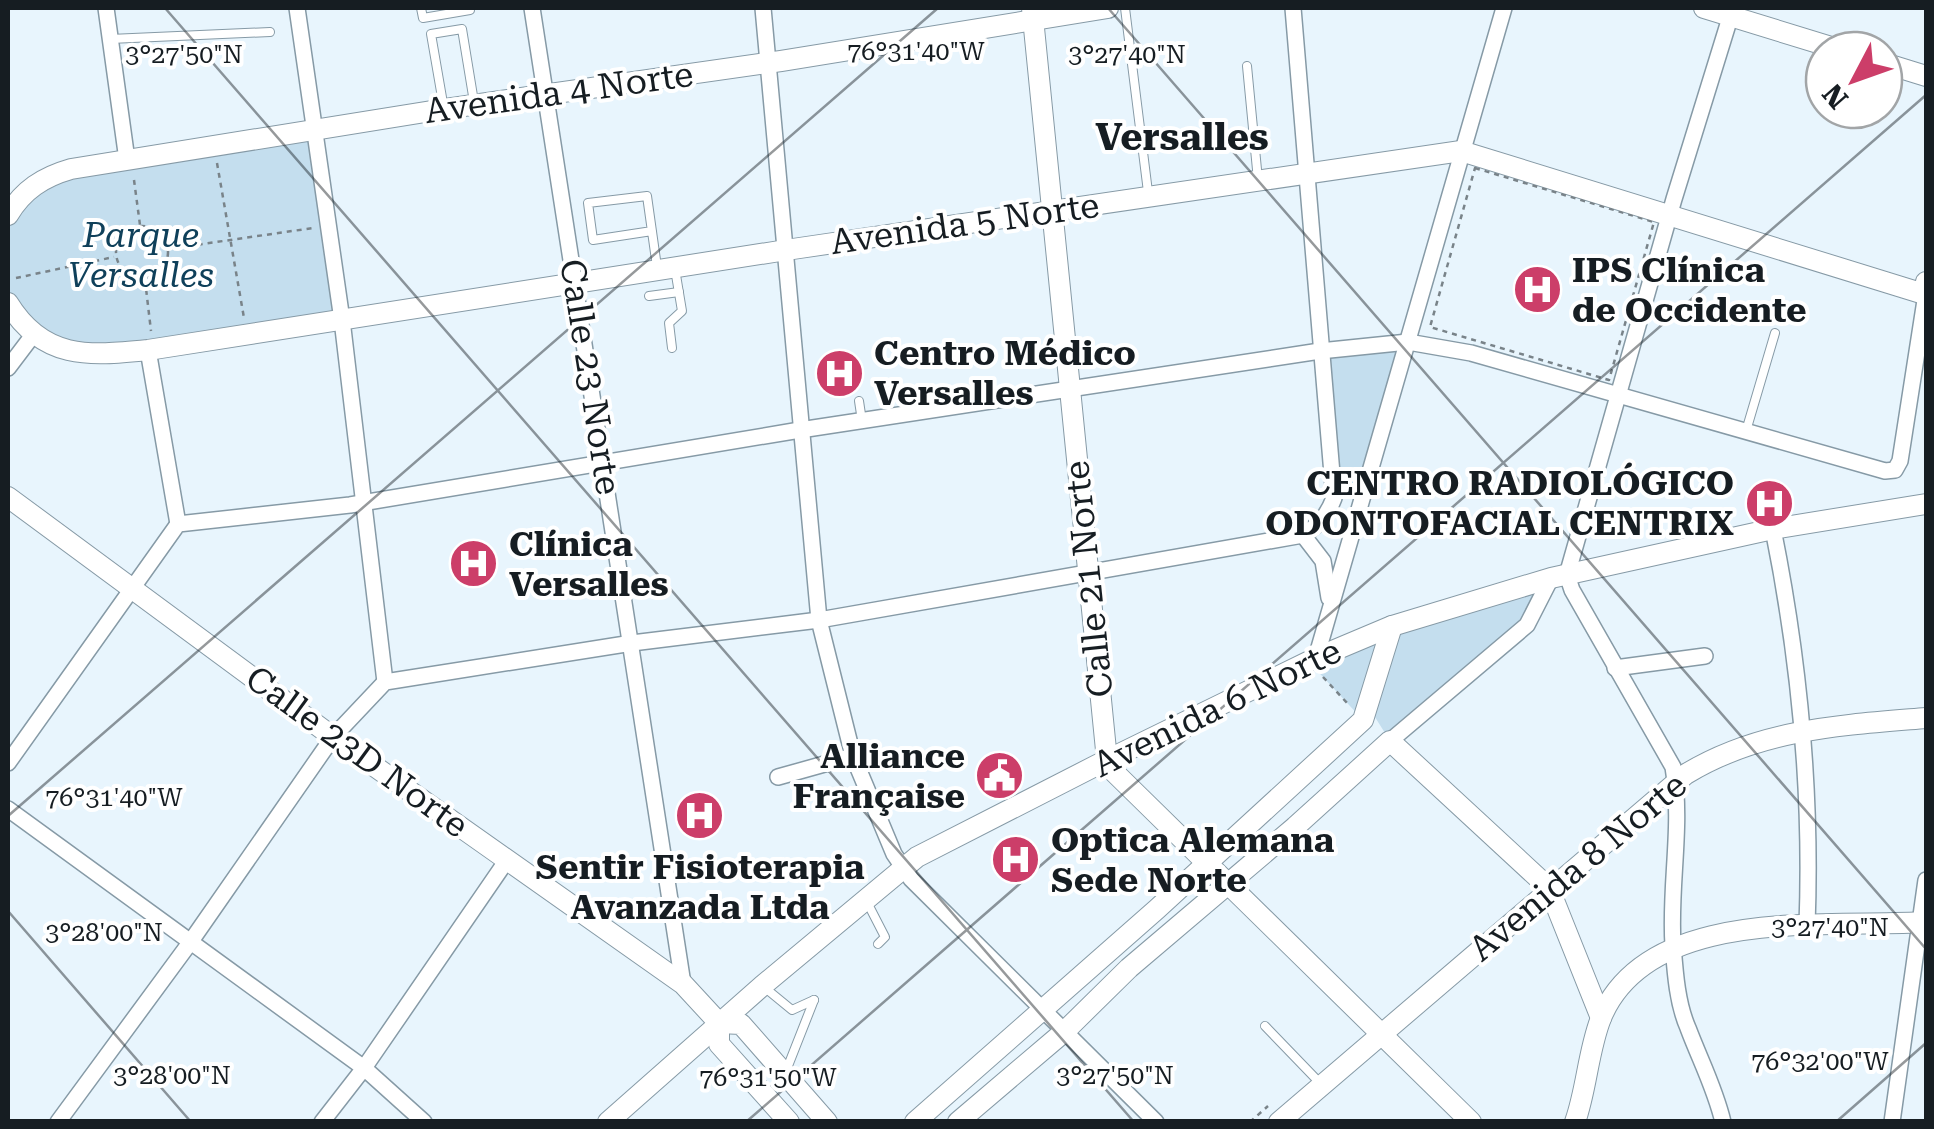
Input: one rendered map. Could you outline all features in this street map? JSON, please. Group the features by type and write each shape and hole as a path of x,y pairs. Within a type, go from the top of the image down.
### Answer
{"street":[{"path":"106,8 130,167"},
{"path":"298,8 342,320 385,682"},
{"name":"Calle 23 Norte","path":"532,8 683,984"},
{"path":"763,8 819,620 853,756 902,868 1156,1122"},
{"name":"Avenida 4 Norte","path":"11,201 52,174 130,167 314,129 769,63 1032,14 1108,8"},
{"path":"58,1122 189,944 333,737 385,682 819,620 1303,536 1318,526 1334,498 1293,8"},
{"path":"1313,660 1504,8"},
{"path":"1704,8 1732,12 1804,37"},
{"path":"958,1122 1065,1031 1129,968 1527,625 1559,576 1619,394 1732,12"},
{"name":"Calle 21 Norte","path":"1032,14 1107,760"},
{"name":"Avenida 5 Norte","path":"33,335 76,353 246,334 786,250 1461,152 1926,290"},
{"path":"178,524 364,502 800,430 1320,351 1408,342 1470,354 1885,471 1895,470 1900,462 1926,290"},
{"path":"8,302 33,335 8,368"},
{"path":"8,763 178,524 150,343"},
{"path":"1332,476 1340,484 1356,488 1364,483 1369,470"},
{"name":"Calle 23D Norte","path":"8,497 333,737 683,984 712,1015"},
{"name":"Avenida 6 Norte","path":"608,1122 712,1015 762,986 902,868 1107,760 1313,660 1392,626 1559,576 1773,529 1926,504"},
{"path":"1773,529 1792,636 1800,732 1807,926"},
{"path":"1303,536 1322,560 1331,606"},
{"path":"1559,576 1572,590 1667,755 1676,782 1673,946 1686,1026 1708,1070 1723,1122"},
{"path":"915,1122 1363,720 1392,626"},
{"path":"1615,668 1705,656"},
{"name":"Avenida 8 Norte","path":"1279,1122 1549,888 1702,764 1749,742 1800,732 1926,718"},
{"path":"1390,741 1549,888 1602,1018"},
{"path":"778,776 853,756"},
{"path":"1107,760 1206,864 1471,1122"},
{"path":"8,809 364,1068 424,1122"},
{"path":"322,1122 364,1068 507,860"},
{"path":"1892,1122 1924,922 1926,880"},
{"path":"1575,1122 1602,1018 1628,981 1673,946 1714,933 1924,922"},
{"path":"712,1015 741,1024 827,1122"},
{"path":"712,1015 719,1044 789,1122"}],"lane":[{"path":"421,8 423,18 470,8"},
{"path":"1125,8 1149,197"},
{"path":"444,109 431,34 462,29 475,104"},
{"path":"110,39 270,32"},
{"path":"1247,66 1258,180"},
{"path":"652,231 593,240 588,204 647,196 652,231 679,292 682,311 669,322 672,348"},
{"path":"648,296 679,292"},
{"path":"1746,430 1776,333"},
{"path":"860,401 862,421"},
{"path":"866,900 885,937 878,944"},
{"path":"762,986 792,1010 814,1000 785,1074"},
{"path":"1264,1026 1322,1085"}],"path":[{"path":"216,161 246,334"},
{"path":"130,167 140,225"},
{"path":"1475,168 1522,182 1654,222 1609,380 1430,328 1475,168"},
{"path":"140,225 162,234 168,249 163,268 145,278 126,273 115,248 124,232 140,225"},
{"path":"168,249 315,228"},
{"path":"16,278 116,257"},
{"path":"145,278 150,343"},
{"path":"1313,660 1363,720"}],"green space":[{"name":"Parque Versalles","path":"313,129 342,320 76,353 8,303 8,215 37,183"},
{"path":"1408,342 1363,483 1356,488 1340,484 1320,351"},
{"path":"1551,578 1527,625 1390,741 1368,706 1363,720 1309,662"}],"place":[{"name":"IPS Clínica de Occidente","path":"1537,290"},
{"name":"Centro Médico Versalles","path":"839,373"},
{"name":"CENTRO RADIOLÓGICO ODONTOFACIAL CENTRIX","path":"1769,503"},
{"name":"Clínica Versalles","path":"474,564"},
{"name":"Alliance Française","path":"1000,776"},
{"name":"Sentir Fisioterapia Avanzada Ltda","path":"700,815"},
{"name":"Optica Alemana Sede Norte","path":"1016,860"}],"district":[{"name":"Versalles","path":"1182,137"}]}
